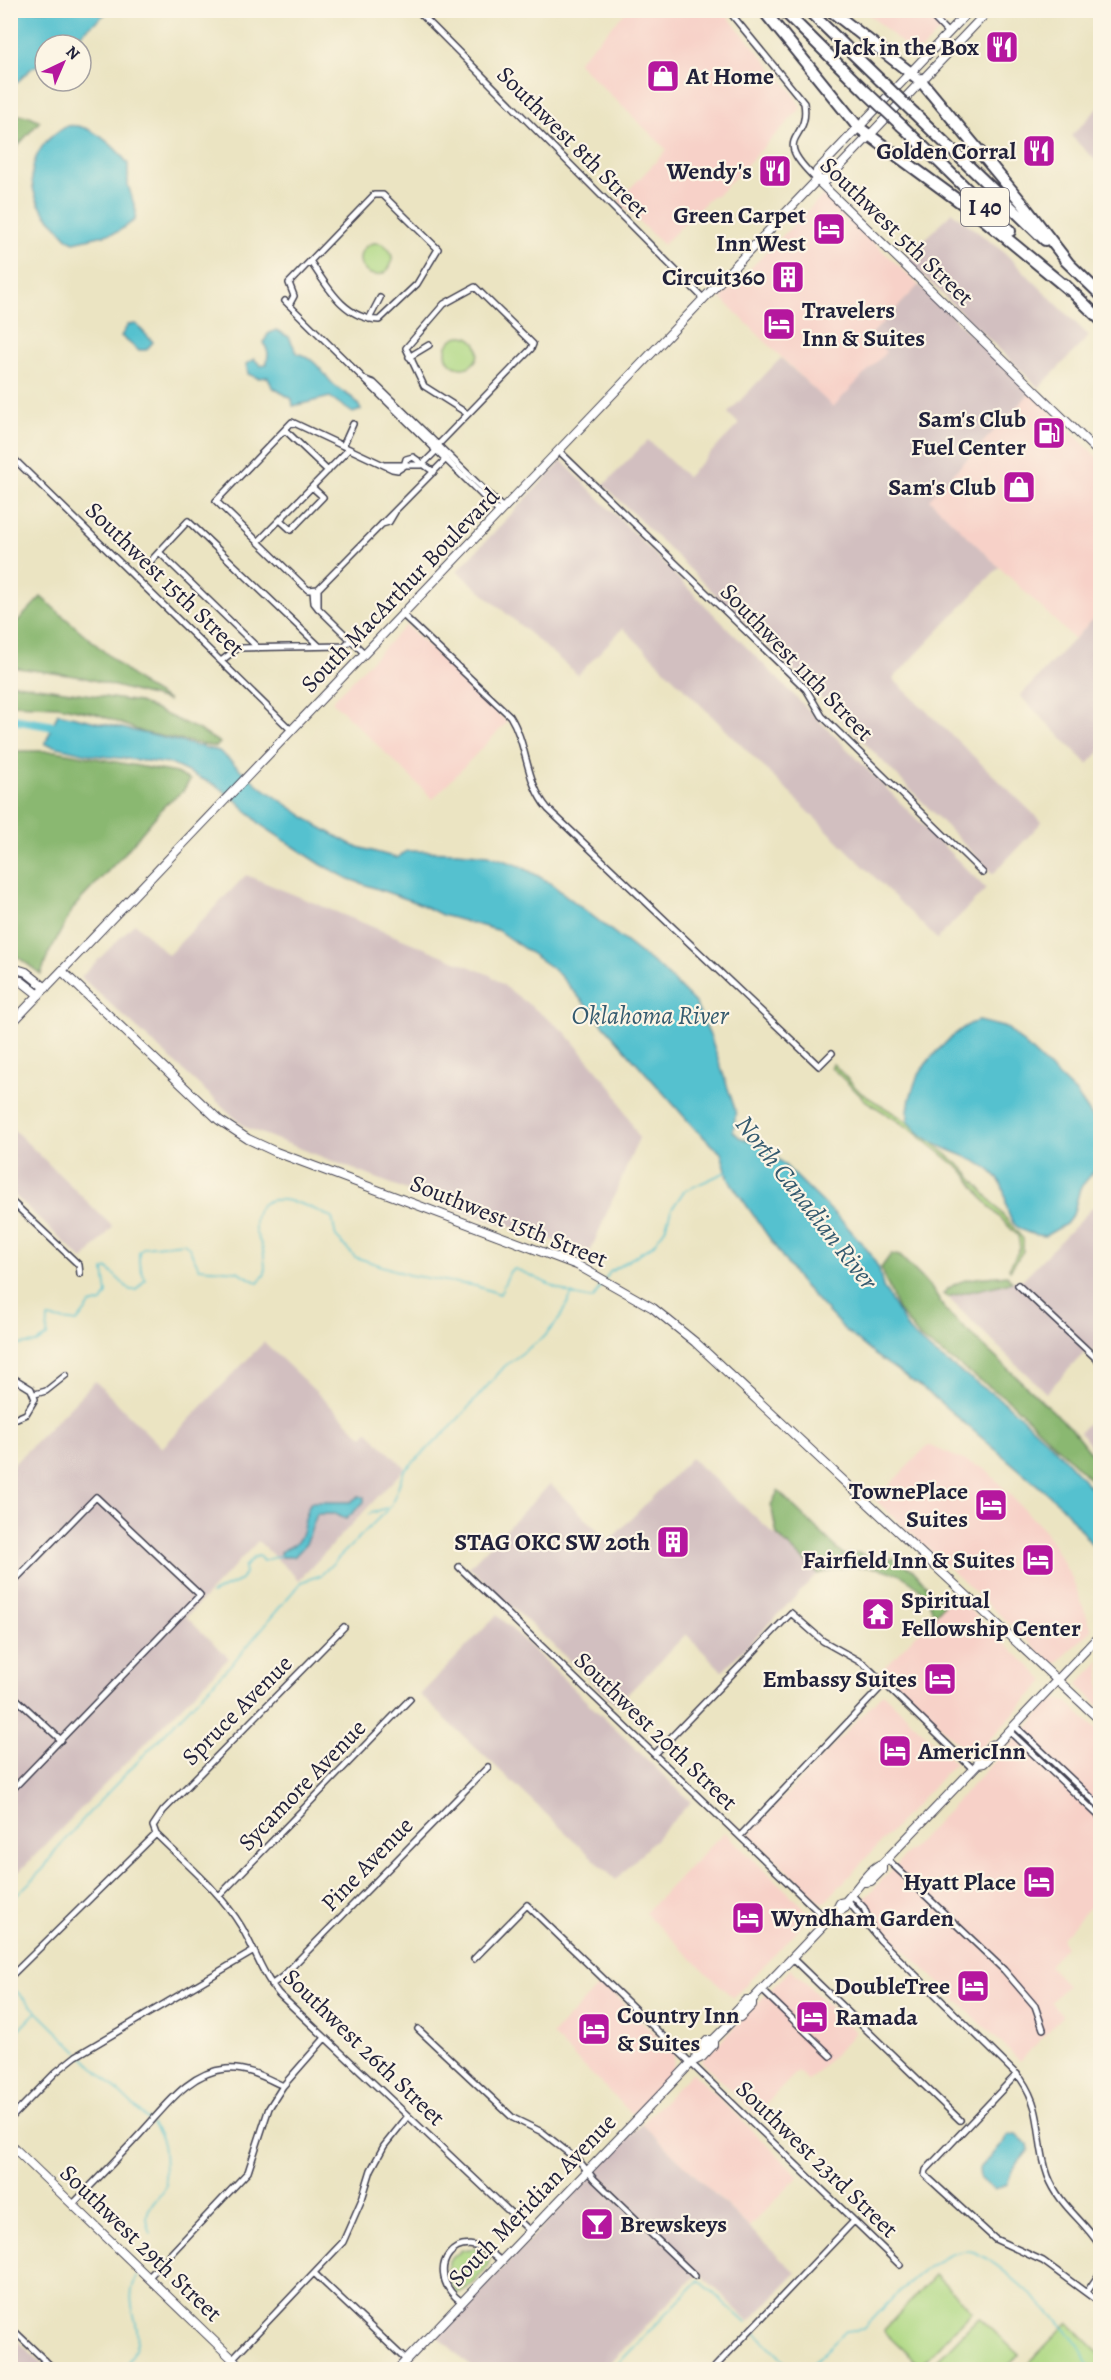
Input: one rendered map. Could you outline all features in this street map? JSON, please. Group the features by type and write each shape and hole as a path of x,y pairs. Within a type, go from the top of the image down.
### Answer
{"highway":[{"path":"763,10 858,127 988,222 1068,289"},
{"name":"I 40","path":"783,10 1101,320"},
{"name":"I 40","path":"808,10 1101,294"},
{"path":"830,10 921,81 1023,204 1069,264"}],"main road":[{"name":"South MacArthur Boulevard","path":"10,1025 263,764 817,180 817,171 970,10"},
{"name":"South MacArthur Boulevard","path":"817,180 827,180 989,10"},
{"name":"Southwest 5th Street","path":"817,180 1101,454"},
{"path":"10,967 26,972 46,988"},
{"name":"Southwest 15th Street","path":"62,971 219,1120 248,1139 276,1152 577,1265 633,1296 695,1342 1101,1720"},
{"path":"10,979 21,981 39,995"},
{"name":"South Meridian Avenue","path":"397,2370 694,2060 697,2051 708,2040 713,2040 735,2018 735,2012 746,2000 752,2000 828,1921 840,1902 848,1899 865,1882 865,1876 876,1864 884,1861 975,1767 979,1758 991,1745 997,1744 1101,1635"},
{"name":"Southwest 29th Street","path":"10,2144 244,2370"}],"street":[{"name":"Southwest 8th Street","path":"417,10 704,299"},
{"name":"Southwest 5th Street","path":"728,10 802,99 805,116 792,141 793,152 798,162 817,180"},
{"path":"926,10 948,33"},
{"path":"310,261 341,304 369,318 382,319 417,284 438,249 383,195 374,195 288,283 294,297 287,303 366,380 374,383 502,511"},
{"path":"446,460 396,510 393,518 382,524 316,590 308,590 216,501 292,422 384,465 404,466 424,463 533,344 478,289 471,288 444,304 407,344 409,357 424,386 468,414"},
{"path":"369,318 380,298"},
{"path":"409,357 429,345"},
{"path":"258,542 328,471 346,448 353,424"},
{"path":"285,430 328,471"},
{"path":"437,448 446,460 502,511"},
{"name":"Southwest 11th Street","path":"559,451 806,689 822,716 983,873"},
{"name":"Southwest 15th Street","path":"10,455 292,731"},
{"path":"424,463 434,472"},
{"path":"280,520 291,530 322,497 312,487"},
{"path":"149,563 188,521 319,646"},
{"path":"159,552 258,648"},
{"path":"316,590 318,608 366,654"},
{"path":"403,615 510,716 517,727 537,797 548,809 819,1066 831,1053"},
{"path":"220,661 234,649 344,646 351,640"},
{"path":"10,1200 79,1265 80,1274"},
{"path":"1018,1285 1101,1362"},
{"path":"35,1394 46,1391 66,1375"},
{"path":"10,1376 25,1384 35,1394"},
{"path":"10,1421 30,1410 35,1394"},
{"path":"10,1586 96,1497 200,1595 10,1792"},
{"name":"Southwest 20th Street","path":"459,1567 828,1921"},
{"path":"655,1754 791,1613 823,1641 858,1660 975,1767"},
{"name":"Spruce Avenue","path":"156,1834 153,1826 157,1818 344,1627"},
{"path":"740,1836 884,1684"},
{"path":"10,1693 61,1740"},
{"name":"Sycamore Avenue","path":"219,1896 410,1699"},
{"path":"1012,1728 1043,1752 1101,1806"},
{"path":"1012,1728 1037,1758 1101,1817"},
{"path":"1037,1758 1043,1752"},
{"name":"Pine Avenue","path":"271,1985 488,1767"},
{"path":"1058,1776 1063,1770"},
{"path":"10,1977 156,1834"},
{"name":"Southwest 26th Street","path":"156,1834 219,1896 240,1924 271,1985 530,2231"},
{"path":"884,1861 1004,1971 1035,2006 1043,2029"},
{"path":"848,1899 873,1932 1017,2074 1033,2099 1040,2123 1044,2163 1052,2185 1063,2204 1101,2246"},
{"name":"Southwest 23rd Street","path":"474,1959 527,1905 694,2060 900,2265"},
{"path":"10,2119 56,2072 76,2056 254,1951"},
{"path":"792,1958 960,2120"},
{"path":"762,1990 831,2056"},
{"path":"418,2030 513,2118 542,2132 587,2171 695,2276"},
{"path":"148,2278 248,2172 269,2108 283,2086 325,2038"},
{"path":"73,2204 187,2086 206,2075 226,2069 244,2070 283,2086"},
{"path":"1017,2074 926,2170 925,2175 995,2239 1043,2261 1101,2304"},
{"path":"232,2359 343,2242 374,2164 393,2133 408,2116"},
{"path":"712,2370 854,2221"},
{"path":"462,2302 444,2282 442,2269 448,2255 468,2243 477,2244 501,2261"},
{"path":"1087,2292 1101,2273"},
{"path":"315,2274 406,2360"},
{"path":"10,2327 55,2370"},
{"path":"36,2370 45,2360"}],"shaded area":[{"path":"627,11 723,11 791,90 801,108 716,197 713,195 663,245 618,201 667,150 577,62"},
{"path":"865,11 959,11 916,55"},
{"path":"1100,106 1100,165 1071,136"},
{"path":"823,195 919,285 870,336 887,352 833,408 721,298"},
{"path":"952,212 1005,253 1089,336 1039,388 906,259"},
{"path":"919,285 1031,392 929,499 999,567 893,679 1042,822 993,874 815,692 604,485 648,440 687,477 739,424 728,413 781,358 833,407 886,352 870,336"},
{"path":"1031,392 1100,460 1100,612 1074,639 928,499"},
{"path":"562,461 986,889 937,939 623,628 578,675 457,571"},
{"path":"1100,612 1100,751 1088,764 1020,696"},
{"path":"406,625 507,722 433,799 332,701"},
{"path":"246,875 490,975 565,1032 613,1089 639,1138 590,1252 466,1213 245,1127 81,977 135,923 168,955"},
{"path":"11,1127 113,1227 83,1260 11,1192"},
{"path":"1100,1200 1100,1358 1089,1348 1046,1393 947,1297 1023,1279"},
{"path":"264,1342 362,1436 368,1432 405,1468 299,1580 258,1541 186,1617 229,1658 11,1880 11,1467 95,1381 162,1448"},
{"path":"1100,1410 1100,1458 1080,1432"},
{"path":"928,1445 985,1469 1045,1531 1073,1580 1092,1630 1058,1662 1052,1663 875,1500"},
{"path":"691,1458 818,1574 722,1671 686,1634 617,1705 469,1567 550,1484 609,1541"},
{"path":"954,1595 1045,1681 972,1757 882,1670"},
{"path":"497,1615 691,1802 616,1880 420,1695"},
{"path":"1100,1661 1100,1707 1078,1684"},
{"path":"883,1693 955,1763 823,1904 749,1834"},
{"path":"1054,1699 1067,1702 1100,1733 1100,1896 1061,1939 1066,1946 1049,1966 1067,1985 1051,2002 1063,2016 1020,2061 891,1937 877,1922 864,1899"},
{"path":"724,1832 812,1915 733,1998 645,1913"},
{"path":"791,1969 856,2032 808,2081 798,2071 756,2114 701,2061"},
{"path":"602,1982 674,2053 673,2070 632,2114 552,2035"},
{"path":"692,2072 799,2176 749,2227 642,2124"},
{"path":"642,2124 796,2273 749,2322 699,2272 604,2369 473,2369 437,2335"},
{"path":"11,2334 48,2369 11,2369"}],"green space":[{"path":"17,115 30,116 40,121 11,153 11,122"},
{"path":"376,243 388,247 392,259 388,271 376,275 364,271 360,259 364,247"},
{"path":"462,336 474,340 478,352 474,364 462,368 450,364 446,352 450,340"},
{"path":"41,597 144,686 169,701 82,677 11,667 11,628"},
{"path":"10,683 139,702 199,730 220,743 216,747 145,733 97,714 58,706 11,704"},
{"path":"11,751 56,751 176,773 190,780 183,791 165,805 124,854 74,907 48,955 41,974 11,952"},
{"path":"833,1064 861,1093 908,1122 964,1169 1023,1239 1023,1251 1010,1270 1020,1248 1018,1236 987,1204 964,1172 909,1128 866,1101 831,1067"},
{"path":"891,1254 900,1256 930,1286 946,1311 1071,1428 1100,1464 1100,1489 1011,1402 920,1338 898,1310 881,1268"},
{"path":"1007,1275 1012,1282 947,1297 943,1294 956,1283 964,1280"},
{"path":"778,1491 844,1555 859,1553 883,1562 895,1558 912,1569 944,1605 934,1615 926,1598 916,1585 886,1570 852,1567 818,1574 777,1535 771,1505"},
{"path":"476,2248 490,2256 487,2266 472,2284 456,2293 447,2277 449,2261 462,2250"},
{"path":"935,2275 972,2311 920,2366 883,2331"},
{"path":"979,2317 1019,2355 1005,2369 928,2369"},
{"path":"1068,2322 1100,2354 1100,2369 1023,2369"}],"water":[{"path":"11,10 109,10 82,33 33,33 33,68 11,88"},
{"path":"67,126 84,128 93,132 109,143 128,164 128,185 136,211 135,220 117,232 71,241 43,211 36,198 32,171 36,158 53,135"},
{"path":"136,324 153,342 146,350 138,350 121,336 128,325"},
{"path":"276,330 289,337 297,353 314,362 333,384 356,401 361,410 353,413 330,397 293,406 292,399 272,387 268,377 258,378 248,374 246,364 254,359 261,366 267,364 268,353 264,342 268,334"},
{"name":"Oklahoma River","path":"58,713 219,751 257,784 318,826 354,846 397,858 407,851 488,855 520,866 547,881 661,969 695,1003 711,1038 736,1112 733,1131 739,1137 765,1146 846,1225 870,1253 879,1269 883,1287 909,1331 935,1354 1007,1404 1051,1444 1100,1498 1100,1555 1062,1506 929,1393 875,1355 844,1329 799,1281 729,1180 721,1153 696,1130 555,970 497,930 442,915 418,903 349,879 322,865 261,825 237,801 217,786 171,764 92,755 45,744"},
{"path":"979,1021 1007,1028 1076,1093 1100,1128 1100,1164 1080,1188 1073,1215 1066,1224 1045,1236 1028,1233 1017,1227 1011,1220 1001,1183 994,1174 973,1160 926,1139 908,1120 912,1090 926,1064 953,1036 971,1023"},
{"path":"359,1496 364,1497 364,1502 346,1519 335,1514 317,1514 306,1544 294,1557 281,1557 280,1552 300,1538 311,1502 350,1502"},
{"path":"1007,2135 1016,2135 1028,2144 1029,2150 1012,2170 1007,2185 994,2190 980,2178 979,2169 1002,2145"}],"waterway":[{"name":"North Canadian River","path":"10,719 64,728"},
{"path":"606,1278 610,1272 653,1245 665,1229 671,1210 684,1191 728,1171"},
{"path":"10,1346 36,1343 47,1336 48,1318 77,1322 90,1305 102,1302 107,1294 104,1270 107,1268 130,1290 136,1290 145,1280 139,1263 139,1252 144,1247 184,1243 188,1246 199,1268 237,1271 258,1283 265,1274 265,1267 263,1250 255,1230 256,1214 262,1205 271,1200 296,1203 332,1218 336,1237 355,1257 409,1275 476,1286 500,1294 510,1271 515,1269 573,1295 593,1299 603,1282"},
{"path":"10,1259 15,1276 10,1297"},
{"path":"10,1902 44,1868 55,1851 95,1806 238,1657 301,1582 321,1575 391,1506 404,1471 451,1427 505,1366 545,1336 560,1318 571,1296"},
{"path":"369,1514 386,1508"},
{"path":"211,1594 241,1580 245,1573 244,1567 254,1557 259,1556 263,1561 282,1555"},
{"path":"10,1985 78,2052"},
{"path":"10,2039 36,2012"},
{"path":"81,2055 149,2121"},
{"path":"151,2234 148,2211 166,2185 163,2146 152,2124"},
{"path":"806,2370 846,2331 864,2329 898,2293 927,2268 956,2253 969,2251 991,2262 1034,2297 1077,2342 1085,2360 1093,2370"},
{"path":"121,2370 132,2356 137,2344 131,2301 132,2289 137,2276"},
{"path":"612,2370 699,2280 746,2323"},
{"path":"756,2333 793,2370"}],"place":[{"name":"Jack in the Box","path":"1002,47"},
{"name":"At Home","path":"663,76"},
{"name":"Golden Corral","path":"1039,151"},
{"name":"Wendy's","path":"775,171"},
{"name":"Green Carpet Inn West","path":"829,229"},
{"name":"Circuit360","path":"788,277"},
{"name":"Travelers Inn & Suites","path":"779,324"},
{"name":"Sam's Club Fuel Center","path":"1049,433"},
{"name":"Sam's Club","path":"1019,487"},
{"name":"TownePlace Suites","path":"991,1505"},
{"name":"STAG OKC SW 20th","path":"673,1542"},
{"name":"Fairfield Inn & Suites","path":"1038,1560"},
{"name":"Spiritual Fellowship Center","path":"878,1614"},
{"name":"Embassy Suites","path":"940,1679"},
{"name":"AmericInn","path":"895,1751"},
{"name":"Hyatt Place","path":"1039,1882"},
{"name":"Wyndham Garden","path":"748,1918"},
{"name":"DoubleTree","path":"973,1986"},
{"name":"Ramada","path":"812,2017"},
{"name":"Country Inn & Suites","path":"594,2029"},
{"name":"Brewskeys","path":"597,2224"}]}
